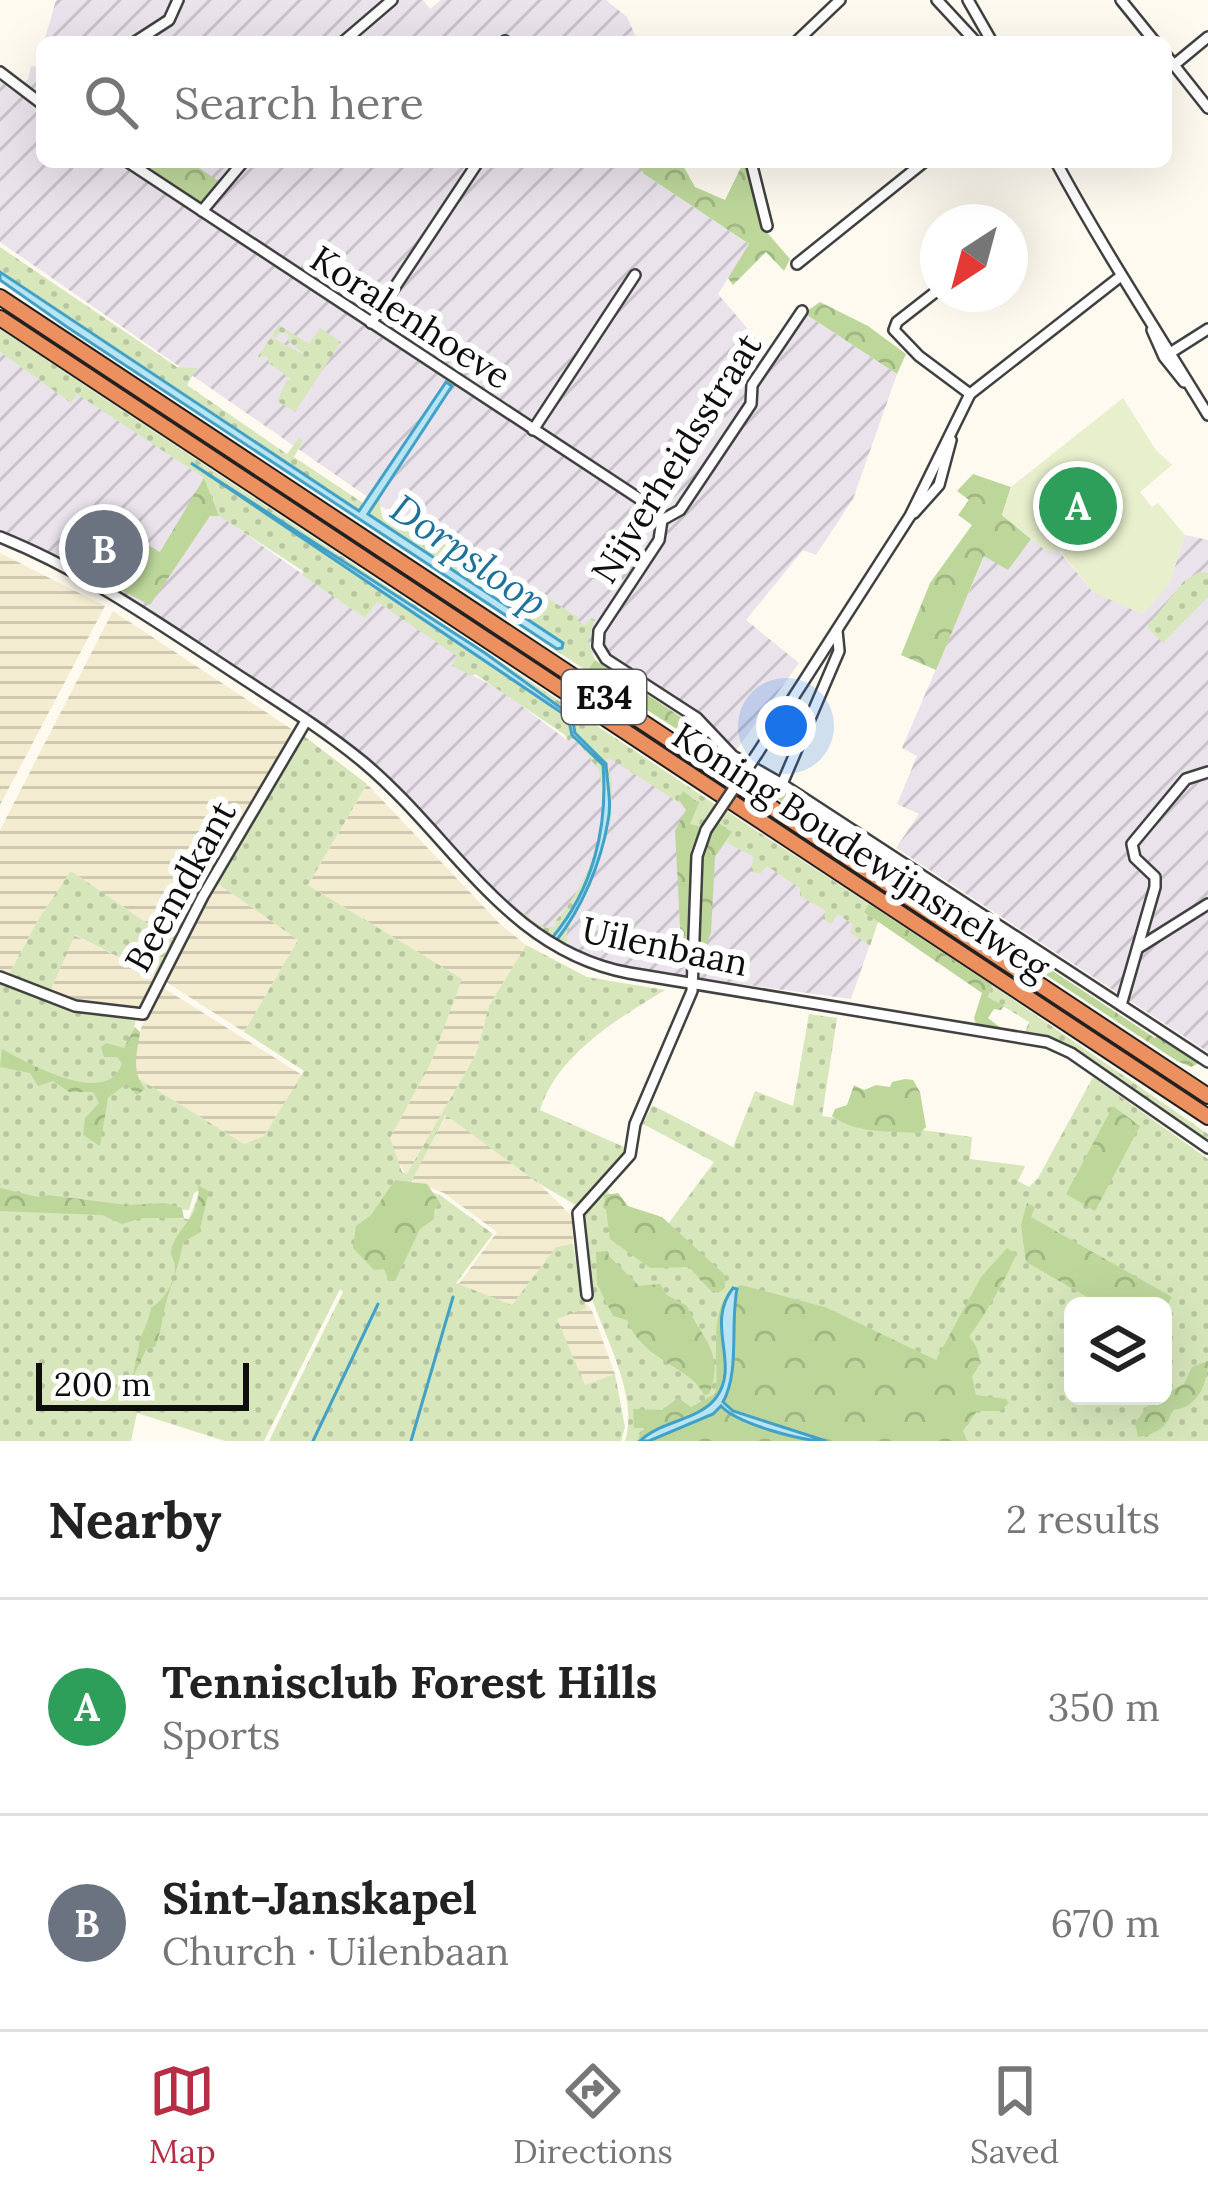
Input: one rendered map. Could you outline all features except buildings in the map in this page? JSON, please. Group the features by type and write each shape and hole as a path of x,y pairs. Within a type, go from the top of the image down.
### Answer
{"highway":[{"name":"Koning Boudewijnsnelweg","path":"0,296 1208,1096"},
{"name":"Koning Boudewijnsnelweg","path":"0,318 1208,1117"}],"street":[{"path":"144,36 169,20 178,0"},
{"path":"350,36 392,0"},
{"path":"802,36 840,0"},
{"path":"938,0 971,36"},
{"path":"968,0 989,36"},
{"path":"1120,0 1151,36"},
{"path":"1174,65 1208,37"},
{"path":"1172,62 1208,108"},
{"path":"0,72 36,99"},
{"name":"Koralenhoeve","path":"137,168 652,507 662,520"},
{"path":"202,211 238,168"},
{"path":"371,323 474,168"},
{"path":"752,168 766,226"},
{"path":"797,264 917,168"},
{"path":"1059,168 1120,276 1208,415"},
{"path":"533,430 635,275"},
{"path":"587,1295 578,1213 630,1155 635,1124 694,983 697,856 706,830 910,516 939,485 952,429 970,394 1120,276"},
{"path":"920,304 897,322 895,330 919,356 970,394"},
{"name":"Nijverheidsstraat","path":"802,311 752,385 751,404 680,510 662,520 659,540 601,626 598,646 607,659 697,718 733,756 1208,1062"},
{"path":"1168,354 1208,329"},
{"name":"Uilenbaan","path":"0,537 117,596 306,721 381,777 519,922 546,943 610,969 1047,1042 1071,1053 1208,1148"},
{"path":"782,784 838,652 837,631"},
{"name":"Beemdkant","path":"0,977 75,1006 142,1013 203,896 306,721"},
{"path":"1121,1004 1155,878 1136,858 1132,844 1186,779 1208,772"},
{"path":"1138,948 1208,904"}],"shaded area":[{"path":"56,0 423,0 430,9 441,0 606,0 627,17 635,36 46,36"},
{"path":"31,66 36,67 36,168 640,168 750,245 718,294 772,357 804,313 897,374 853,499 816,555 803,550 746,620 799,663 735,752 0,242 0,81 13,91 28,79"},
{"path":"0,352 70,402 77,393 204,478 220,516 365,618 376,601 458,656 453,665 502,691 568,741 570,737 581,744 593,735 728,818 878,921 851,999 642,971 579,955 519,918 382,774 143,609 0,533"},
{"path":"1185,535 1208,540 1208,1052 896,848 919,814 897,804 917,756 902,748 985,555 1029,537 1045,550 1059,551 1093,592 1169,585"},
{"path":"0,553 105,606 0,805"},
{"path":"113,611 296,732 176,943 71,871 8,976 0,972 0,830"},
{"path":"367,784 501,925 526,945 489,1006 476,1054 407,1175 396,1160 390,1138 430,1065 461,979 308,885"},
{"path":"214,881 298,940 244,1032 163,980"},
{"path":"74,935 158,977 141,1007 75,1004 49,994"},
{"path":"162,987 302,1075 264,1136 244,1144 126,1071 151,1001"},
{"path":"447,1115 538,1183 572,1216 573,1244 556,1247 512,1305 458,1285 497,1232 444,1193 410,1180"},
{"path":"582,1297 592,1311 615,1374 585,1386 556,1318"}],"green space":[{"path":"150,168 199,168 220,182 200,203"},
{"path":"640,168 684,168 695,187 725,200 741,168 751,168 765,230 790,259 784,271 766,252 733,285 728,278 749,244"},
{"path":"0,247 177,367 197,368 187,385 287,454 299,438 303,441 294,457 363,503 360,510 369,514 379,498 382,515 410,533 428,524 497,570 485,590 510,609 514,610 529,587 585,625 595,620 588,641 595,660 587,671 0,282"},
{"path":"820,302 868,326 906,354 897,374 804,313"},
{"path":"279,325 309,344 320,328 341,342 295,412 277,401 287,380 292,380 269,363 267,356 257,358 271,337 308,357 288,341 289,335 272,335"},
{"path":"0,329 716,805 702,827 689,824 699,802 683,792 678,799 681,804 607,760 611,819 568,941 562,946 519,914 528,914 531,921 547,928 556,926 594,854 603,823 603,795 599,770 579,745 571,738 568,742 565,735 475,674 452,666 457,656 377,602 365,618 219,516 204,478 77,394 71,403 0,352"},
{"path":"1123,398 1156,450 1172,465 1140,492 1152,507 1158,503 1185,535 1169,585 1142,614 1093,592 1060,551 1045,550 1002,515 1011,487"},
{"path":"973,474 1011,487 1002,515 1031,539 1008,570 984,556 936,670 901,655 930,583 972,525 958,515 969,500 957,491"},
{"path":"204,478 219,516 210,516 150,605 105,582 110,574 130,570 135,560 110,539 93,543 106,556 96,577 70,563 95,515 160,552"},
{"path":"1199,572 1208,573 1208,597 1163,643 1147,627 1184,581"},
{"path":"595,660 693,725 718,750 712,752 587,671"},
{"path":"300,733 367,784 308,885 462,979 430,1065 390,1138 402,1172 407,1174 476,1054 489,1006 526,945 587,977 665,990 609,1026 575,1055 540,1110 624,1147 627,1156 579,1207 446,1115 410,1184 440,1195 493,1234 456,1283 512,1305 556,1247 573,1244 586,1308 557,1319 585,1385 615,1374 625,1427 621,1441 269,1441 343,1292 340,1289 264,1441 225,1441 137,1413 131,1441 0,1441 0,1206 189,1219 200,1190 194,1193 189,1210 41,1200 0,1192 0,980 61,1004 137,1016 123,1069 244,1144 264,1136 304,1071 244,1032 298,940 214,881"},
{"path":"776,789 1199,1063 1191,1067 1177,1061 772,795"},
{"path":"683,791 699,803 690,824 702,827 691,850 690,972 682,965 675,830 686,810 678,799"},
{"path":"725,810 869,904 865,912 878,922 870,946 850,932 853,925 838,914 831,924 823,919 826,911 800,896 800,888 767,866 760,874 750,871 754,857 727,843 731,832 717,822"},
{"path":"717,822 732,832 715,857 711,933 704,950 700,949 703,853"},
{"path":"71,871 176,943 158,977 75,935 50,992 8,976"},
{"path":"869,904 992,985 988,997 1004,1006 988,1018 1002,1029 976,1024 982,993 864,912"},
{"path":"992,985 1208,1134 1208,1143 1071,1049 1025,1032 1029,1022 988,997"},
{"path":"809,1014 837,1018 822,1116 972,1137 970,1159 1025,1166 1018,1181 1029,1187 1093,1077 1208,1159 1208,1441 625,1441 628,1405 586,1279 579,1222 605,1186 618,1209 668,1224 714,1162 643,1124 652,1105 733,1147 755,1091 793,1106"},
{"path":"135,1027 140,1032 136,1069 145,1089 137,1095 126,1084 108,1098 100,1146 83,1135 85,1118 99,1103 93,1092 69,1092 53,1081 38,1086 30,1073 0,1067 2,1049 68,1079 101,1082 114,1076 122,1063 117,1057 104,1057 101,1047 106,1043 124,1048"},
{"path":"913,1080 920,1092 926,1127 920,1133 862,1129 832,1116 835,1109 847,1105 854,1085 864,1090 890,1087"},
{"path":"1113,1106 1140,1126 1095,1211 1066,1194"},
{"path":"395,1180 427,1184 440,1203 434,1219 420,1229 395,1281 389,1281 384,1269 374,1270 353,1248 356,1226 371,1215"},
{"path":"198,1185 209,1191 199,1233 183,1242 173,1280 172,1246 195,1210"},
{"path":"0,1188 38,1197 127,1205 165,1203 182,1208 184,1218 142,1218 122,1224 102,1215 0,1211"},
{"path":"618,1193 628,1206 662,1217 725,1275 725,1288 718,1293 709,1289 689,1267 650,1268 610,1239 604,1195"},
{"path":"1027,1203 1035,1207 1031,1217 1172,1297 1087,1297 1026,1262 1021,1225"},
{"path":"1007,1248 1016,1254 1013,1261 969,1336 979,1356 972,1376 976,1395 1009,1403 1000,1411 977,1411 963,1431 967,1441 637,1441 644,1428 634,1428 633,1409 662,1410 678,1398 691,1407 715,1394 718,1317 722,1303 741,1285 825,1307 936,1360 981,1277"},
{"path":"604,1251 639,1286 660,1284 667,1295 687,1306 713,1357 709,1394 704,1395 689,1377 655,1355 627,1320 613,1316 597,1284 596,1252"},
{"path":"173,1280 155,1347 147,1348 129,1385 151,1308"},
{"path":"1208,1361 1206,1378 1194,1400 1172,1410 1160,1429 1138,1437 1135,1423 1148,1405 1172,1405 1172,1390 1184,1384 1192,1367"}],"water":[{"path":"0,272 359,511 446,382 452,386 368,514 563,643 562,648 67,327 0,280"},
{"path":"191,463 485,653 572,716 575,733 606,764 609,814 589,884 556,941 552,938 578,899 595,857 603,812 603,765 572,735 568,717"},
{"path":"733,1288 737,1289 733,1362 723,1402 733,1411 826,1441 770,1430 721,1406 713,1414 640,1441 715,1399 725,1373 722,1316"}],"waterway":[{"path":"411,1441 453,1297"},
{"path":"313,1441 378,1304"}],"place":[{"name":"Tennisclub Forest Hills","path":"1078,506"},
{"name":"Sint-Janskapel","path":"104,549"}],"water label":[{"name":"Dorpsloop","path":"469,555"}]}
